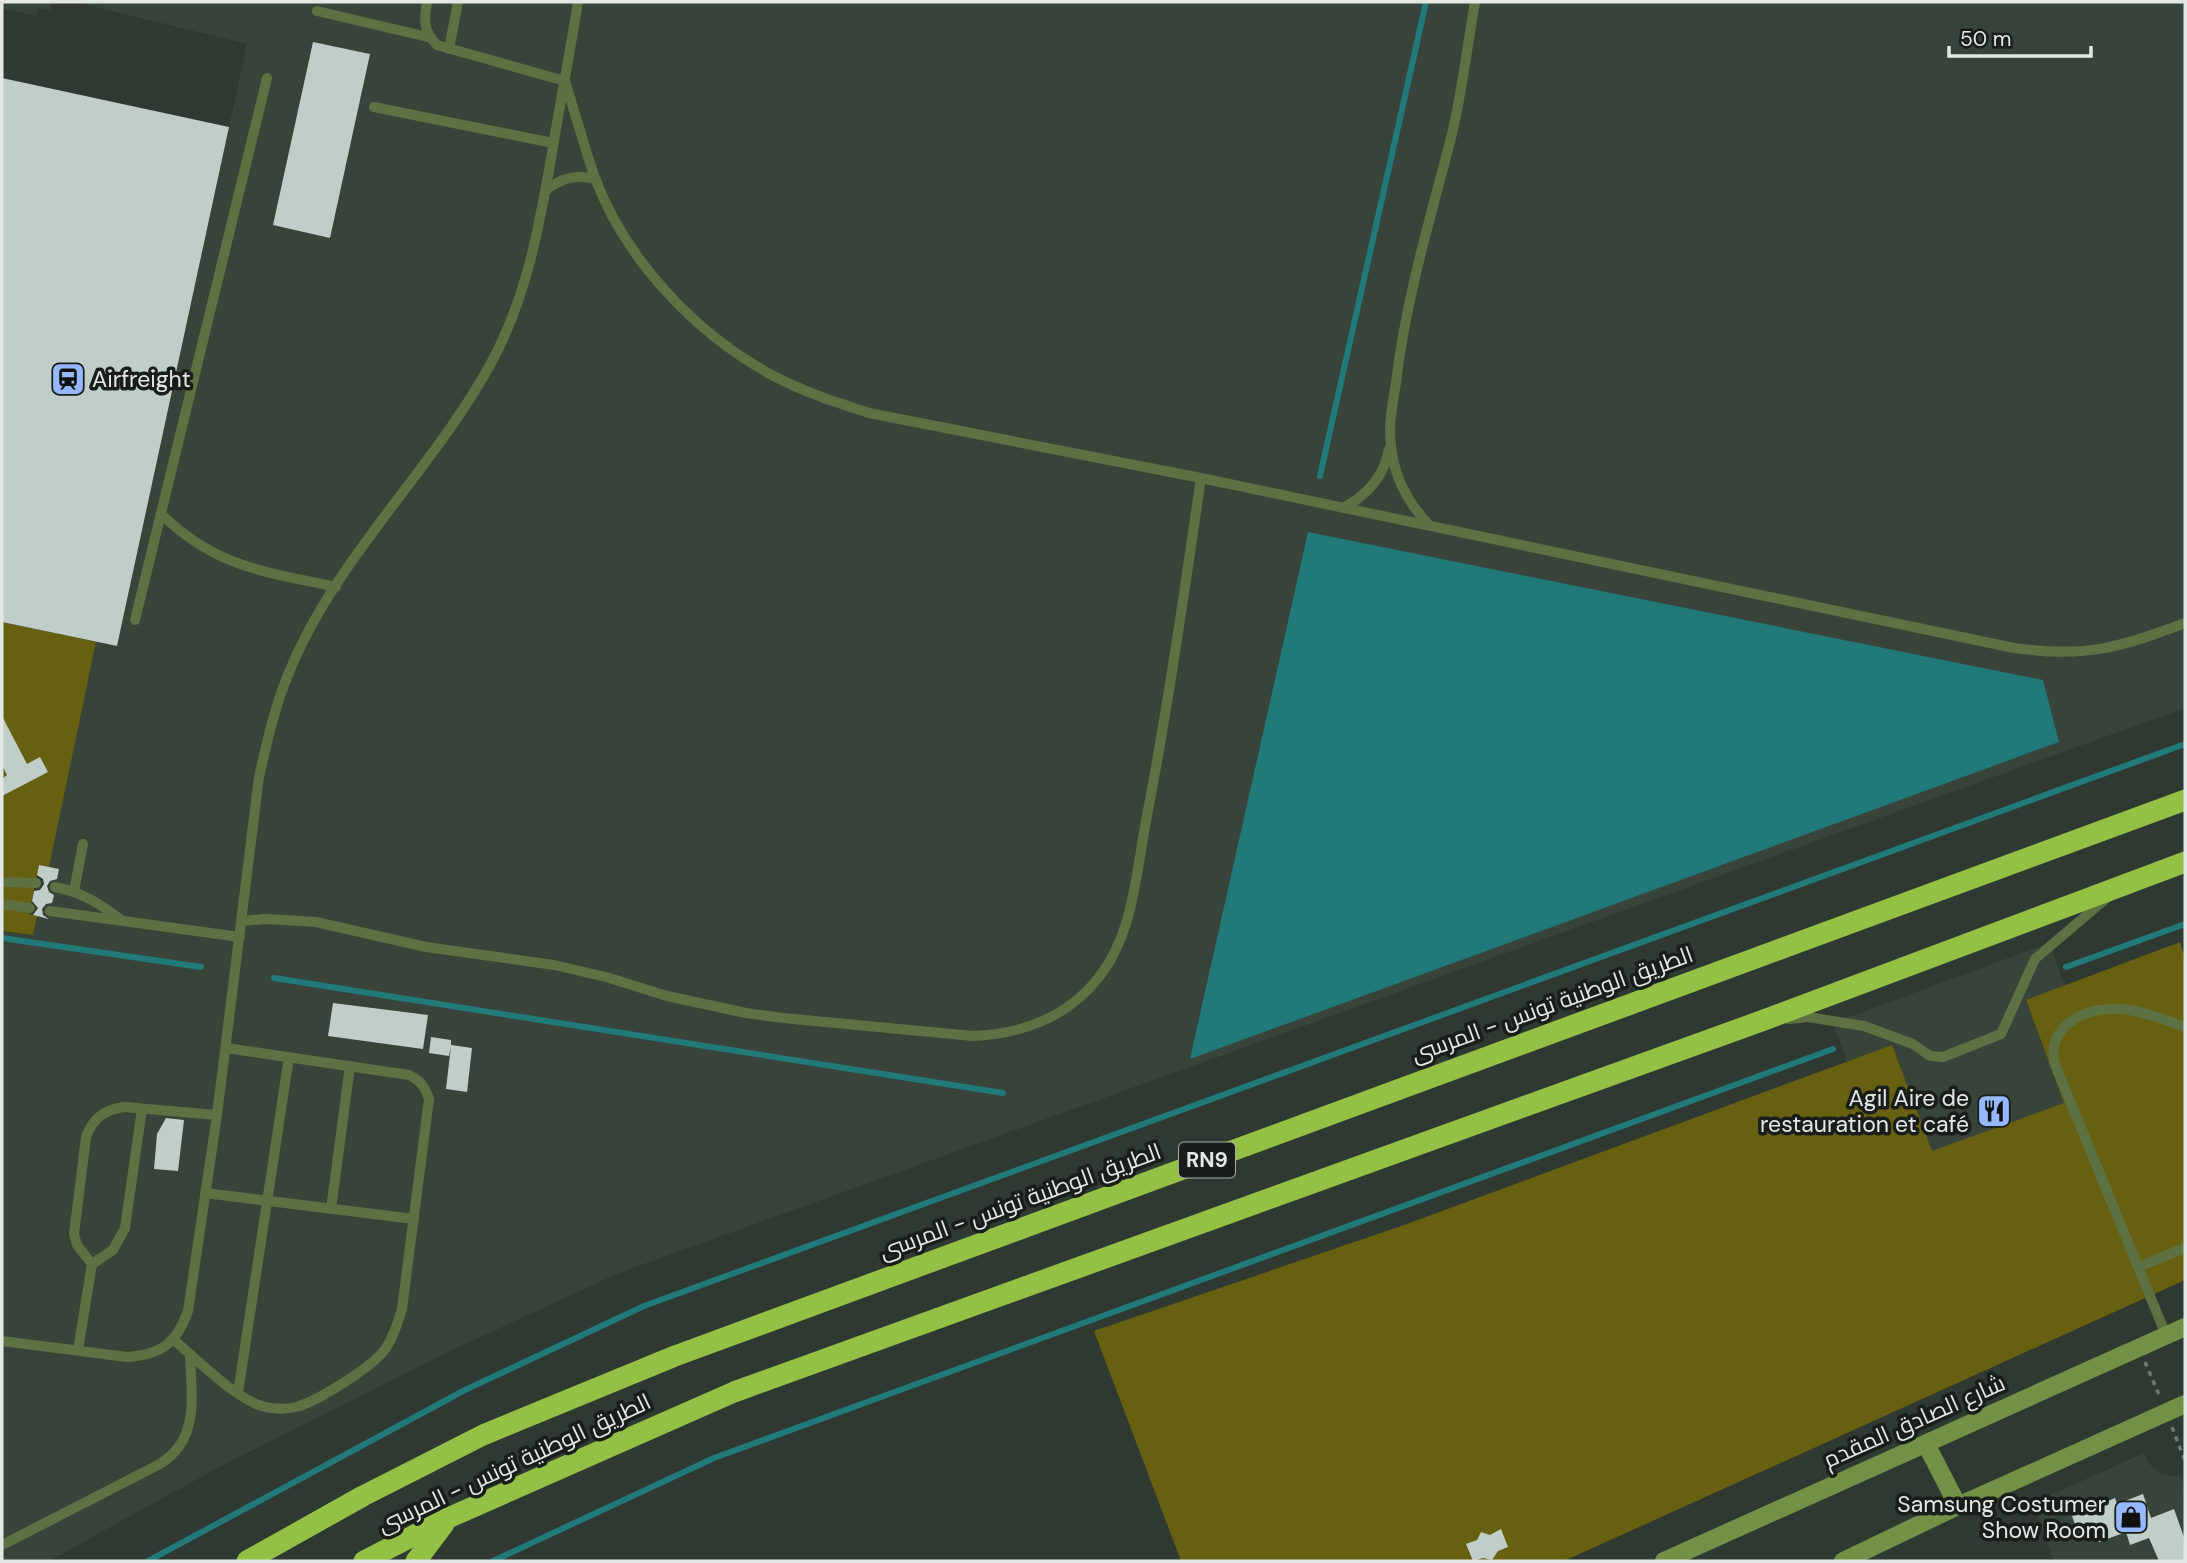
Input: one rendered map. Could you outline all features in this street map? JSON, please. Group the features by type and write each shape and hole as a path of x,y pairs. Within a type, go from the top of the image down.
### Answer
{"highway":[{"name":"الطريق الوطنية تونس - المرسى","path":"247,1561 363,1496 483,1436 676,1356 2185,800"},
{"name":"الطريق الوطنية تونس - المرسى","path":"364,1561 448,1518 734,1392 1764,1020 2185,862"},
{"path":"416,1561 448,1518"}],"main road":[{"name":"شارع الصادق المقدم","path":"1664,1561 2185,1327"},
{"path":"1843,1561 2185,1404"},
{"path":"1926,1444 1958,1506"}],"lane":[{"path":"427,2 424,25 428,37"},
{"path":"449,49 458,2"},
{"path":"2,1341 127,1357 144,1356 160,1350 174,1340 183,1327 188,1311 217,1115 259,777 270,724 288,673 313,625 336,587 473,394 517,308 536,242 578,2"},
{"path":"1430,526 1406,495 1393,460 1390,424 1399,356 1426,229 1452,135 1475,2"},
{"path":"317,11 428,37 437,45 449,49 565,81"},
{"path":"135,621 267,78"},
{"path":"565,81 596,179 620,227 649,271 685,310 725,345 770,374 818,397 869,413 1200,478 2014,648 2048,653 2082,653 2115,647 2185,623"},
{"path":"374,107 553,143"},
{"path":"545,191 569,177 596,179"},
{"path":"1343,508 1356,501 1377,481 1384,469 1390,442"},
{"path":"242,921 267,919 316,922 426,947 554,965 706,1006 783,1018 973,1035 994,1035 1034,1025 1053,1016 1086,993 1110,962 1126,928 1168,706 1200,478"},
{"path":"161,514 194,542 234,563 336,587"},
{"path":"75,891 83,844"},
{"path":"2,881 36,883"},
{"path":"1764,1020 1808,1017 1864,1026 1913,1044 1930,1056 1943,1057 2001,1034 2035,959 2120,886"},
{"path":"55,887 75,891 92,899 122,921"},
{"path":"2,904 30,908"},
{"path":"50,911 240,937"},
{"path":"2166,1335 2054,1062 2052,1046 2062,1029 2078,1016 2105,1007 2146,1013 2185,1027"},
{"path":"174,1340 255,1404 275,1409 295,1407 314,1400 358,1372 385,1350 396,1330 402,1309 429,1100 426,1089 419,1080 409,1075 226,1048"},
{"path":"238,1393 289,1057"},
{"path":"331,1209 350,1066"},
{"path":"92,1264 77,1245 75,1234 86,1137 90,1125 99,1115 124,1107 217,1115"},
{"path":"78,1350 92,1264 113,1250 125,1228 142,1109"},
{"path":"205,1194 414,1219"},
{"path":"2138,1267 2185,1248"},
{"path":"2,1545 158,1465 175,1453 191,1420 190,1353"}],"shaded area":[{"path":"2,2 52,2 50,10 38,8 36,16 2,9"},
{"path":"75,2 2185,2 2185,708 619,1273 446,1353 212,1471 49,1561 2,1561 2,931 33,935 96,642 117,646 247,44"},
{"path":"2,622 96,642 49,867 39,865 29,914 37,916 33,935 2,931"},
{"path":"2180,942 2185,958 2185,1280 1564,1561 1181,1561 1094,1331 1407,1224 1892,1045 1932,1151 2064,1103 2026,1000"},
{"path":"2049,943 2065,986 2026,1001 2064,1103 1932,1152 1892,1045 1847,1062 1833,1023"},
{"path":"2144,1453 2149,1464 2162,1474 2183,1477 2185,1561 2054,1561 2033,1503"}],"water":[{"path":"1308,532 2043,680 2059,742 1190,1059"}],"building":[{"path":"313,42 370,54 330,238 273,225"},
{"name":"Airfreight","path":"2,78 229,127 117,646 2,622"},
{"path":"2,716 27,764 40,757 48,772 2,796 2,779 7,775 2,765"},
{"path":"39,865 59,869 57,879 50,881 47,886 49,892 54,895 52,903 46,904 42,909 43,915 49,919 33,915 38,908 32,901 34,891 40,890 44,884 43,879 37,875"},
{"path":"333,1003 428,1015 423,1049 328,1036"},
{"path":"431,1037 451,1040 451,1045 472,1048 467,1092 446,1089 451,1046 449,1056 429,1053"},
{"path":"166,1118 184,1120 178,1171 154,1169 157,1134"},
{"path":"2143,1494 2151,1518 2174,1509 2185,1540 2185,1561 2159,1561 2149,1538 2130,1545 2126,1532 2099,1542 2096,1535 2081,1541 2072,1516 2115,1498 2117,1504"},
{"path":"1501,1529 1508,1547 1498,1551 1492,1560 1483,1558 1473,1561 1466,1544 1477,1540 1481,1532 1490,1535"}],"waterway":[{"path":"1320,476 1426,2"},
{"path":"148,1561 465,1390 644,1306 2185,744"},
{"path":"2066,967 2185,924"},
{"path":"2,938 201,967"},
{"path":"274,978 1003,1093"},
{"path":"493,1561 714,1458 1833,1049"}],"place":[{"name":"Airfreight","path":"68,379"},
{"name":"Agil Aire de restauration et café","path":"1994,1111"},
{"name":"Samsung Costumer Show Room","path":"2131,1517"}]}
